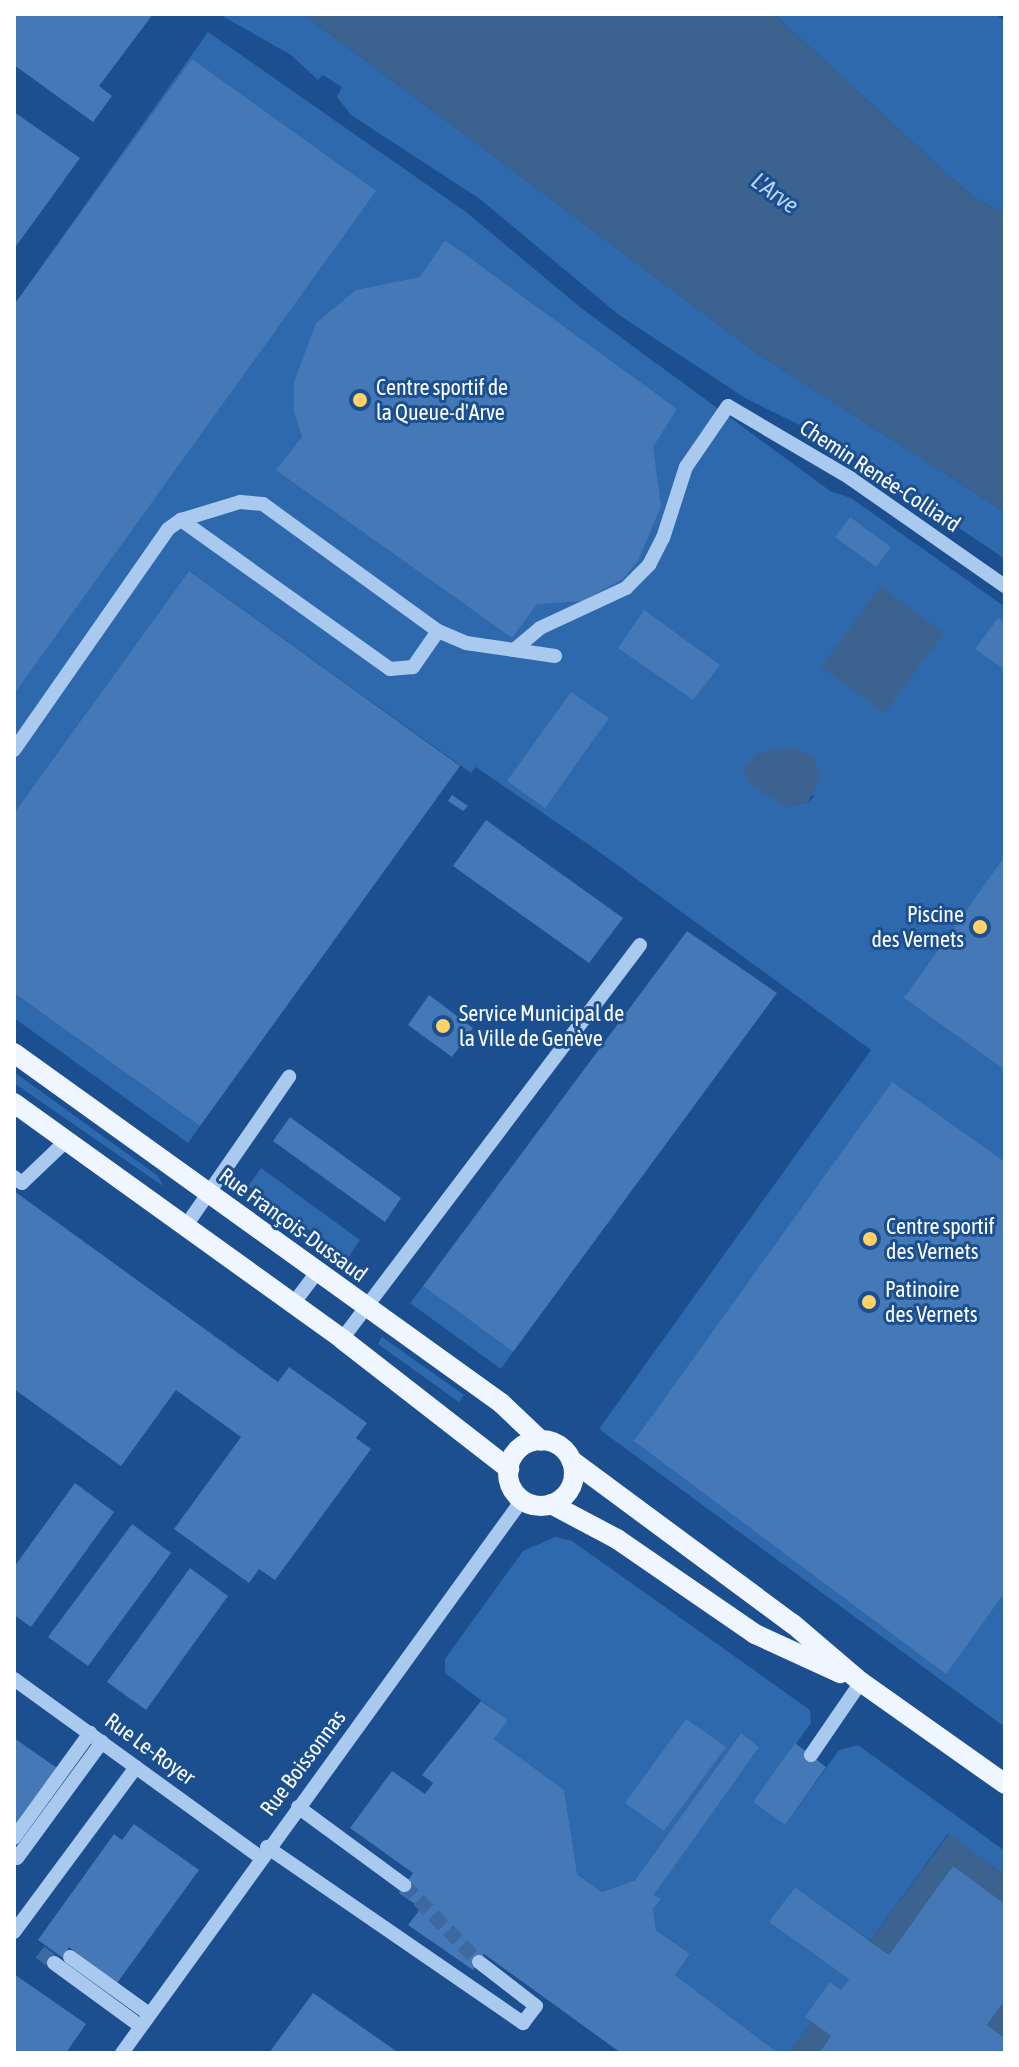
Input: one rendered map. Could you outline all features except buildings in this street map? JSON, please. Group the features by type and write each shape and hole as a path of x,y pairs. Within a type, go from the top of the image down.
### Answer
{"main road":[{"name":"Rue François-Dussaud","path":"14,1053 501,1403 541,1441 562,1448 571,1460 793,1624 861,1682 1005,1784"},
{"path":"14,1103 342,1339 509,1469"},
{"path":"522,1500 510,1485 509,1469 523,1446 541,1441"},
{"path":"551,1504 571,1487 571,1460"},
{"name":"Rue François-Dussaud","path":"522,1500 551,1504 617,1539 755,1634 861,1682"}],"street":[{"name":"Chemin Renée-Colliard","path":"514,650 540,628 626,588 649,565 663,538 686,467 728,406 850,478 1005,586"},
{"path":"14,750 168,529 181,520 240,502 263,504 438,631 466,643 555,656"},
{"path":"181,520 390,669 413,667 438,631"},
{"path":"342,1339 640,945"},
{"path":"185,1227 289,1077"},
{"path":"14,1177 22,1183 66,1141"},
{"path":"293,1304 317,1272"},
{"name":"Rue Boissonnas","path":"122,2053 264,1852 522,1500"},
{"path":"14,1698 19,1682"},
{"name":"Rue Le-Royer","path":"19,1682 136,1767 523,2023 536,2006 479,1962"},
{"path":"811,1755 861,1682"},
{"path":"14,1838 96,1738"},
{"path":"17,1858 96,1738"},
{"path":"14,1932 136,1767"},
{"path":"298,1807 404,1885"},
{"path":"70,1957 145,2020"},
{"path":"54,1963 145,2020"}],"shaded area":[{"path":"219,14 303,14 757,353 1005,512 1005,559 824,437 745,398 619,315 480,199 351,115 337,97 342,87 323,75 318,80 291,55"},
{"path":"774,14 995,14 1005,21 1005,213 975,198"},
{"path":"208,32 466,212 581,308 830,491 851,498 1005,607 1005,1727 599,1429 871,1050 598,851 476,767 471,773 189,571 14,813 14,305","holes":["776,751 814,797 808,802 787,807 766,793 771,755"]},
{"path":"14,993 200,1126 188,1143 14,1018"},
{"path":"14,1072 158,1176 163,1186 14,1083"},
{"path":"261,1168 360,1240 348,1258 248,1186"},
{"path":"423,1286 513,1352 501,1369 410,1303"},
{"path":"382,1337 464,1395 459,1402 378,1344"},
{"path":"555,1537 572,1541 810,1710 811,1723 753,1802 785,1825 839,1750 858,1745 1005,1851 1005,1875 948,1834 870,1941 795,1887 770,1922 849,1979 841,1990 830,1982 812,2022 789,2053 778,2053 675,1975 690,1954 656,1930 653,1909 660,1900 654,1895 758,1746 740,1734 635,1880 602,1892 577,1874 494,1739 507,1720 445,1673 445,1659 523,1551"}],"water":[{"name":"L'Arve","path":"303,14 774,14 975,198 1005,213 1005,512 757,353"},
{"path":"880,586 944,633 885,713 821,667"},
{"path":"795,747 814,758 821,778 808,802 787,807 749,784 743,770 756,753"},
{"path":"949,1834 1005,1875 1005,1904 953,1867 889,1955 870,1941"},
{"path":"1005,2000 1005,2038 987,2025"},
{"path":"812,2022 831,2036 819,2053 789,2053"}],"tunnel":[{"path":"404,1885 479,1962"},
{"path":"40,1952 54,1963"}],"place":[{"name":"Centre sportif de la Queue-d'Arve","path":"360,400"},
{"name":"Piscine des Vernets","path":"980,927"},
{"name":"Service Municipal de la Ville de Genève","path":"443,1026"},
{"name":"Centre sportif des Vernets","path":"870,1239"},
{"name":"Patinoire des Vernets","path":"869,1302"}]}
